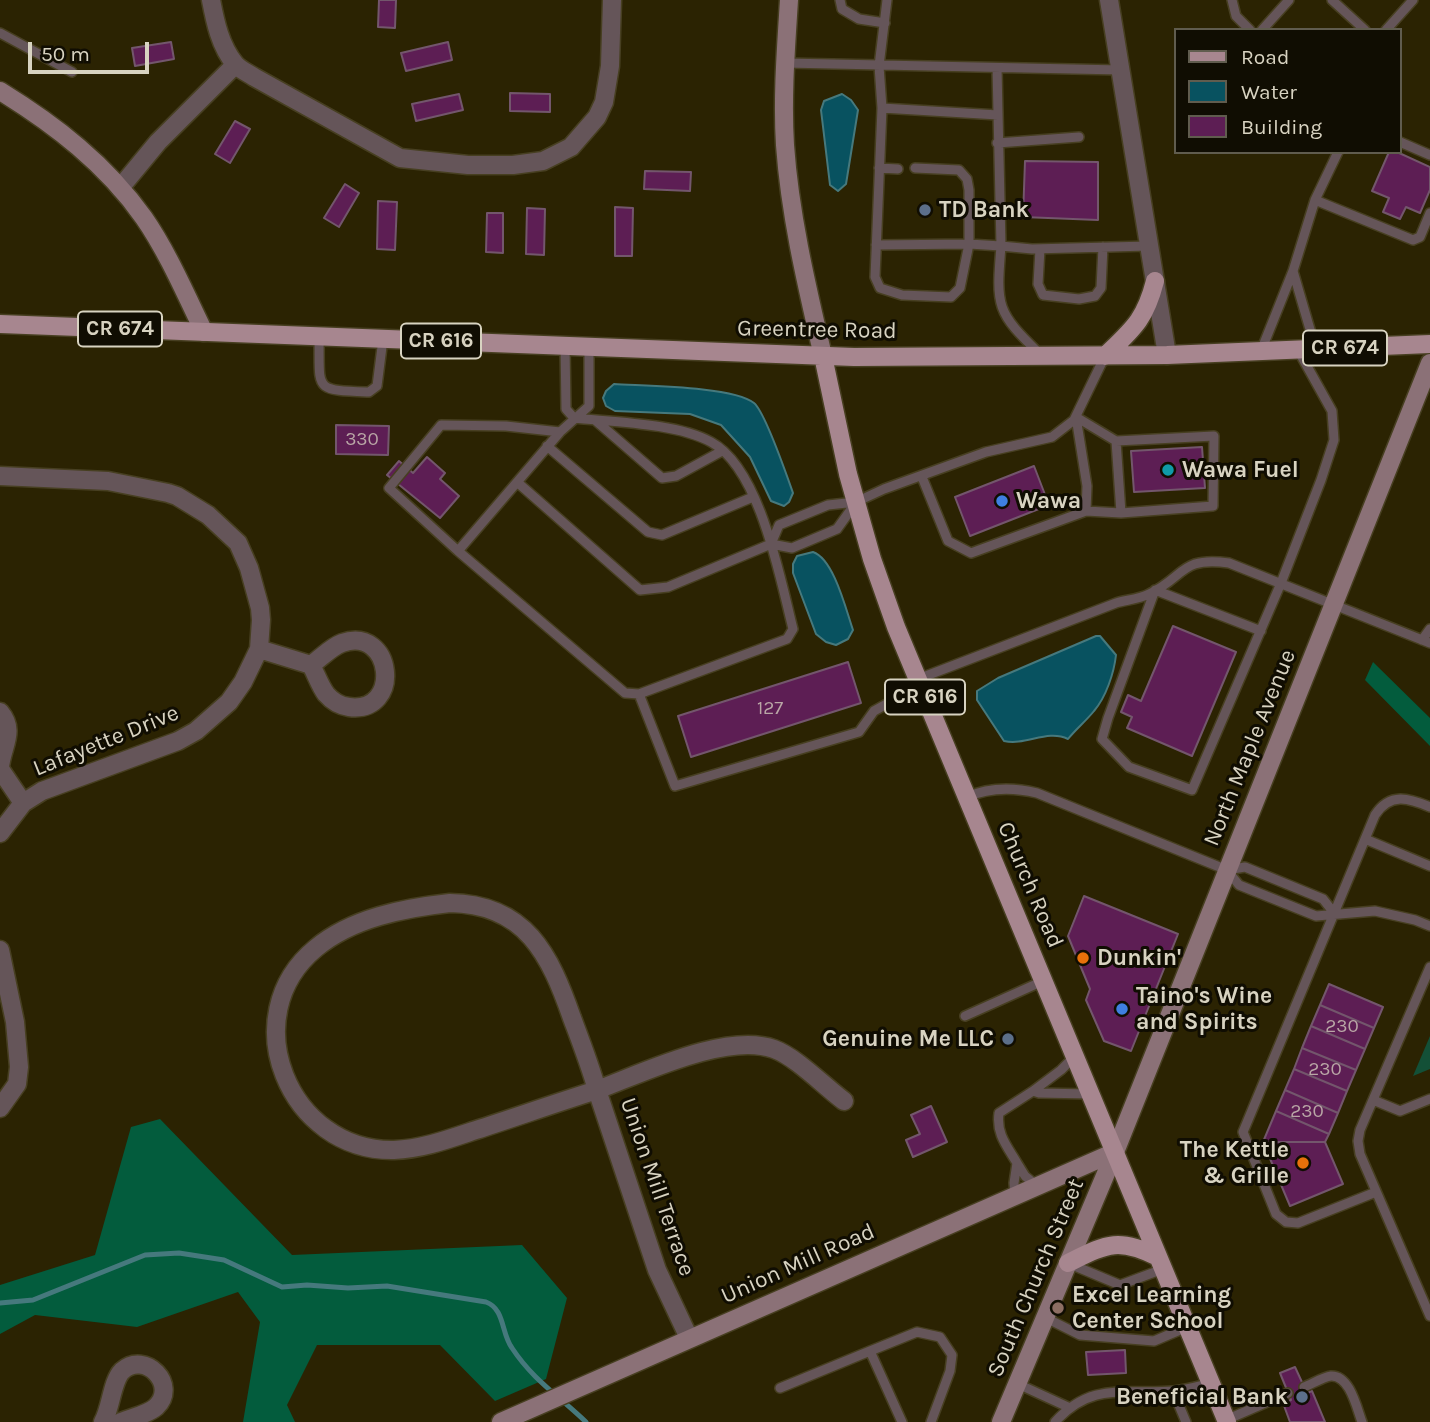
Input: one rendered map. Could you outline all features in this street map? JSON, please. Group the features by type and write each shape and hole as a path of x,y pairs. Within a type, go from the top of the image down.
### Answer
{"main road":[{"path":"789,0 785,63 785,145 803,270 822,356"},
{"path":"0,91 67,136 96,160 120,188 145,219 204,331"},
{"path":"1105,356 1149,307 1155,281"},
{"name":"CR 674","path":"0,324 204,331"},
{"name":"Greentree Road","path":"204,331 822,356 1167,355 1430,344"},
{"name":"Church Road","path":"822,356 856,502 876,570 918,679 1226,1421"},
{"name":"North Maple Avenue","path":"1115,1152 1430,363"},
{"name":"Union Mill Road","path":"501,1422 1115,1152"},
{"name":"South Church Street","path":"1001,1422 1115,1152"},
{"path":"1069,1263 1106,1246 1124,1244 1139,1247 1161,1263"}],"street":[{"path":"211,0 215,23 235,65 400,158 468,165 513,165 543,161 571,147 597,117 604,102 610,66 612,0"},
{"path":"1109,0 1167,355"},
{"path":"120,188 158,142 235,65"},
{"name":"Lafayette Drive","path":"0,476 116,482 177,496 208,514 238,543 249,568 261,620 259,649 238,690 220,711 196,731 173,743 42,791 23,803 0,833"},
{"path":"259,649 311,665"},
{"path":"0,712 8,724 9,734 7,745 1,754 0,768 23,803"},
{"name":"Union Mill Terrace","path":"597,1090 433,1144 393,1150 356,1145 338,1138 322,1127 307,1114 295,1098 279,1061 276,1022 280,1002 299,965 313,950 349,927 389,914 430,905 469,903 504,914 520,925 544,953 561,985 597,1090 657,1270 689,1338"},
{"path":"0,950 15,1021 19,1077 0,1108"},
{"path":"597,1090 699,1053 737,1045 758,1044 776,1049 792,1059 844,1101"},
{"path":"103,1422 111,1403 116,1379 122,1371 132,1365 142,1364 152,1368 162,1381 164,1392 160,1402 149,1411 121,1422"}],"lane":[{"path":"840,0 842,9 859,19 885,23"},
{"path":"887,0 879,66 882,108 874,277 880,288 902,295 951,297 960,288 969,244 967,179 959,170 915,168"},
{"path":"1232,0 1236,16 1248,28"},
{"path":"1264,28 1289,0"},
{"path":"1332,0 1363,28"},
{"path":"1388,28 1413,0"},
{"path":"0,33 72,72"},
{"path":"785,63 1121,70"},
{"path":"997,68 1001,246 999,302 1013,328 1043,356"},
{"path":"882,108 998,115"},
{"path":"997,143 1079,137"},
{"path":"1402,143 1430,155"},
{"path":"1261,351 1293,271 1315,200 1337,154"},
{"path":"879,168 898,169"},
{"path":"1315,200 1413,240 1420,237 1430,212"},
{"path":"876,245 969,244 1040,249 1149,246"},
{"path":"1040,249 1038,284 1044,295 1079,299 1095,296 1101,288 1103,247"},
{"path":"1155,590 1102,739 1129,767 1192,790 1281,583 1334,440 1332,411 1307,350 1293,271"},
{"path":"319,336 320,380 326,388 344,391 369,392 377,386 383,339"},
{"path":"560,432 506,426 441,425 389,488 458,551 625,692 639,694 788,639 793,629 771,544 761,511 735,461 712,442 673,429 574,418 566,409 565,346"},
{"path":"458,551 547,446 589,406 589,346"},
{"path":"771,544 779,524 828,505 856,502 986,452 1052,437 1076,417 1105,356"},
{"path":"922,477 948,541 971,553 1086,511 1121,513 1213,506 1214,436 1116,442 1076,417"},
{"path":"1076,417 1087,486 1086,511"},
{"path":"595,420 662,478 676,476 722,451"},
{"path":"1116,442 1121,513"},
{"path":"547,446 648,532 662,535 753,497"},
{"path":"517,482 640,590 668,587 771,544 792,548 837,529 856,502"},
{"path":"639,694 675,786 859,732 874,711 892,701 918,679 1116,603 1147,595 1185,568 1203,561 1229,563 1426,641 1430,629"},
{"path":"1155,590 1261,631"},
{"path":"967,797 1013,788 1037,793 1227,870 1239,885 1316,916 1375,911 1430,926"},
{"path":"1377,1192 1298,1223 1286,1222 1276,1214 1243,1132 1375,815 1387,802 1404,798 1430,807"},
{"path":"1365,839 1430,866"},
{"path":"1227,870 1245,867 1323,899 1334,913"},
{"path":"1430,967 1360,1130 1358,1141 1360,1154 1430,1316"},
{"path":"965,1016 1043,981"},
{"path":"1037,1186 1025,1176 999,1134 999,1113 1061,1070 1075,1056"},
{"path":"1033,1091 1090,1094"},
{"path":"1373,1100 1400,1111 1430,1099"},
{"path":"1015,1196 1017,1163"},
{"path":"1069,1263 1120,1285 1161,1263"},
{"path":"1046,1318 1080,1335 1154,1341 1187,1327"},
{"path":"780,1388 917,1332 940,1337 952,1355 950,1371 931,1422"},
{"path":"870,1350 902,1422"},
{"path":"1304,1387 1331,1376 1337,1378 1348,1386 1362,1422"},
{"path":"1055,1422 1068,1407 1084,1398 1106,1393 1173,1391 1211,1383"},
{"path":"1018,1384 1068,1407"},
{"path":"1173,1391 1186,1422"},
{"path":"1226,1421 1288,1393"}],"green space":[{"path":"1373,662 1430,718 1430,746 1365,680"},
{"path":"1430,1036 1430,1069 1413,1076"},
{"path":"160,1119 292,1255 522,1245 567,1298 546,1379 495,1401 440,1345 317,1345 287,1405 295,1422 243,1422 260,1322 238,1292 137,1327 35,1315 0,1334 0,1285 95,1255 131,1127"}],"water":[{"path":"842,94 851,100 858,110 846,184 838,191 830,185 821,110 824,101"},
{"path":"614,384 708,390 743,397 754,403 770,431 793,493 789,502 784,506 771,501 750,457 721,425 690,414 615,411 606,406 603,398"},
{"path":"813,552 827,564 833,574 853,630 848,639 836,645 826,642 816,634 793,573 797,556"},
{"path":"1100,636 1116,655 1106,692 1091,715 1068,739 1052,736 1004,741 977,700 977,691 998,678"}],"building":[{"path":"379,0 396,0 395,28 378,27"},
{"path":"171,42 174,59 135,66 132,48"},
{"path":"448,42 452,60 406,71 401,53"},
{"path":"510,93 550,94 550,112 510,111"},
{"path":"459,94 463,110 416,121 412,104"},
{"path":"235,121 250,129 230,163 215,154"},
{"path":"1388,154 1401,154 1430,167 1430,190 1420,213 1406,207 1400,219 1383,212 1389,198 1372,191"},
{"path":"1025,161 1098,162 1098,220 1023,217"},
{"path":"645,171 691,172 690,191 644,189"},
{"path":"345,184 359,193 339,227 324,218"},
{"path":"378,201 397,202 395,250 377,249"},
{"path":"615,207 633,208 632,256 615,256"},
{"path":"527,208 545,209 544,255 526,254"},
{"path":"487,213 503,213 503,253 486,252"},
{"path":"336,425 389,426 388,455 336,454"},
{"name":"Wawa Fuel","path":"1202,447 1205,488 1134,492 1131,451"},
{"path":"427,457 445,473 440,479 459,496 440,518 387,475 399,461 413,473"},
{"name":"Wawa","path":"1034,466 1049,505 970,536 955,497"},
{"path":"1173,626 1236,652 1192,756 1127,728 1132,717 1121,712 1128,695 1141,701"},
{"path":"848,662 861,703 691,757 678,716"},
{"path":"1084,896 1178,934 1131,1051 1104,1041 1086,1000 1090,989 1068,936"},
{"path":"1329,984 1383,1007 1374,1028 1320,1005"},
{"path":"1320,1005 1374,1028 1365,1049 1311,1026"},
{"path":"1311,1026 1365,1049 1356,1070 1302,1048"},
{"path":"1302,1048 1356,1070 1347,1091 1294,1069"},
{"path":"1294,1069 1347,1091 1338,1113 1285,1090"},
{"path":"1285,1090 1338,1113 1329,1134 1276,1111"},
{"path":"931,1106 947,1142 913,1157 906,1140 920,1134 911,1115"},
{"path":"1276,1111 1329,1134 1325,1142 1263,1142"},
{"name":"The Kettle & Grille","path":"1263,1142 1325,1142 1343,1184 1290,1206"},
{"path":"1125,1350 1126,1373 1088,1375 1086,1352"},
{"name":"Beneficial Bank","path":"1295,1367 1307,1393 1312,1391 1325,1422 1290,1422 1283,1403 1291,1400 1280,1373"}],"waterway":[{"path":"0,1303 33,1300 145,1255 179,1253 224,1260 282,1287 387,1286 486,1302 497,1310 509,1342 520,1359 586,1422"}],"place":[{"name":"TD Bank","path":"925,210"},
{"name":"Wawa Fuel","path":"1168,470"},
{"name":"Wawa","path":"1002,501"},
{"name":"Dunkin'","path":"1083,958"},
{"name":"Taino's Wine and Spirits","path":"1122,1009"},
{"name":"Genuine Me LLC","path":"1008,1039"},
{"name":"The Kettle & Grille","path":"1303,1163"},
{"name":"Excel Learning Center School","path":"1058,1308"},
{"name":"Beneficial Bank","path":"1302,1397"}]}
